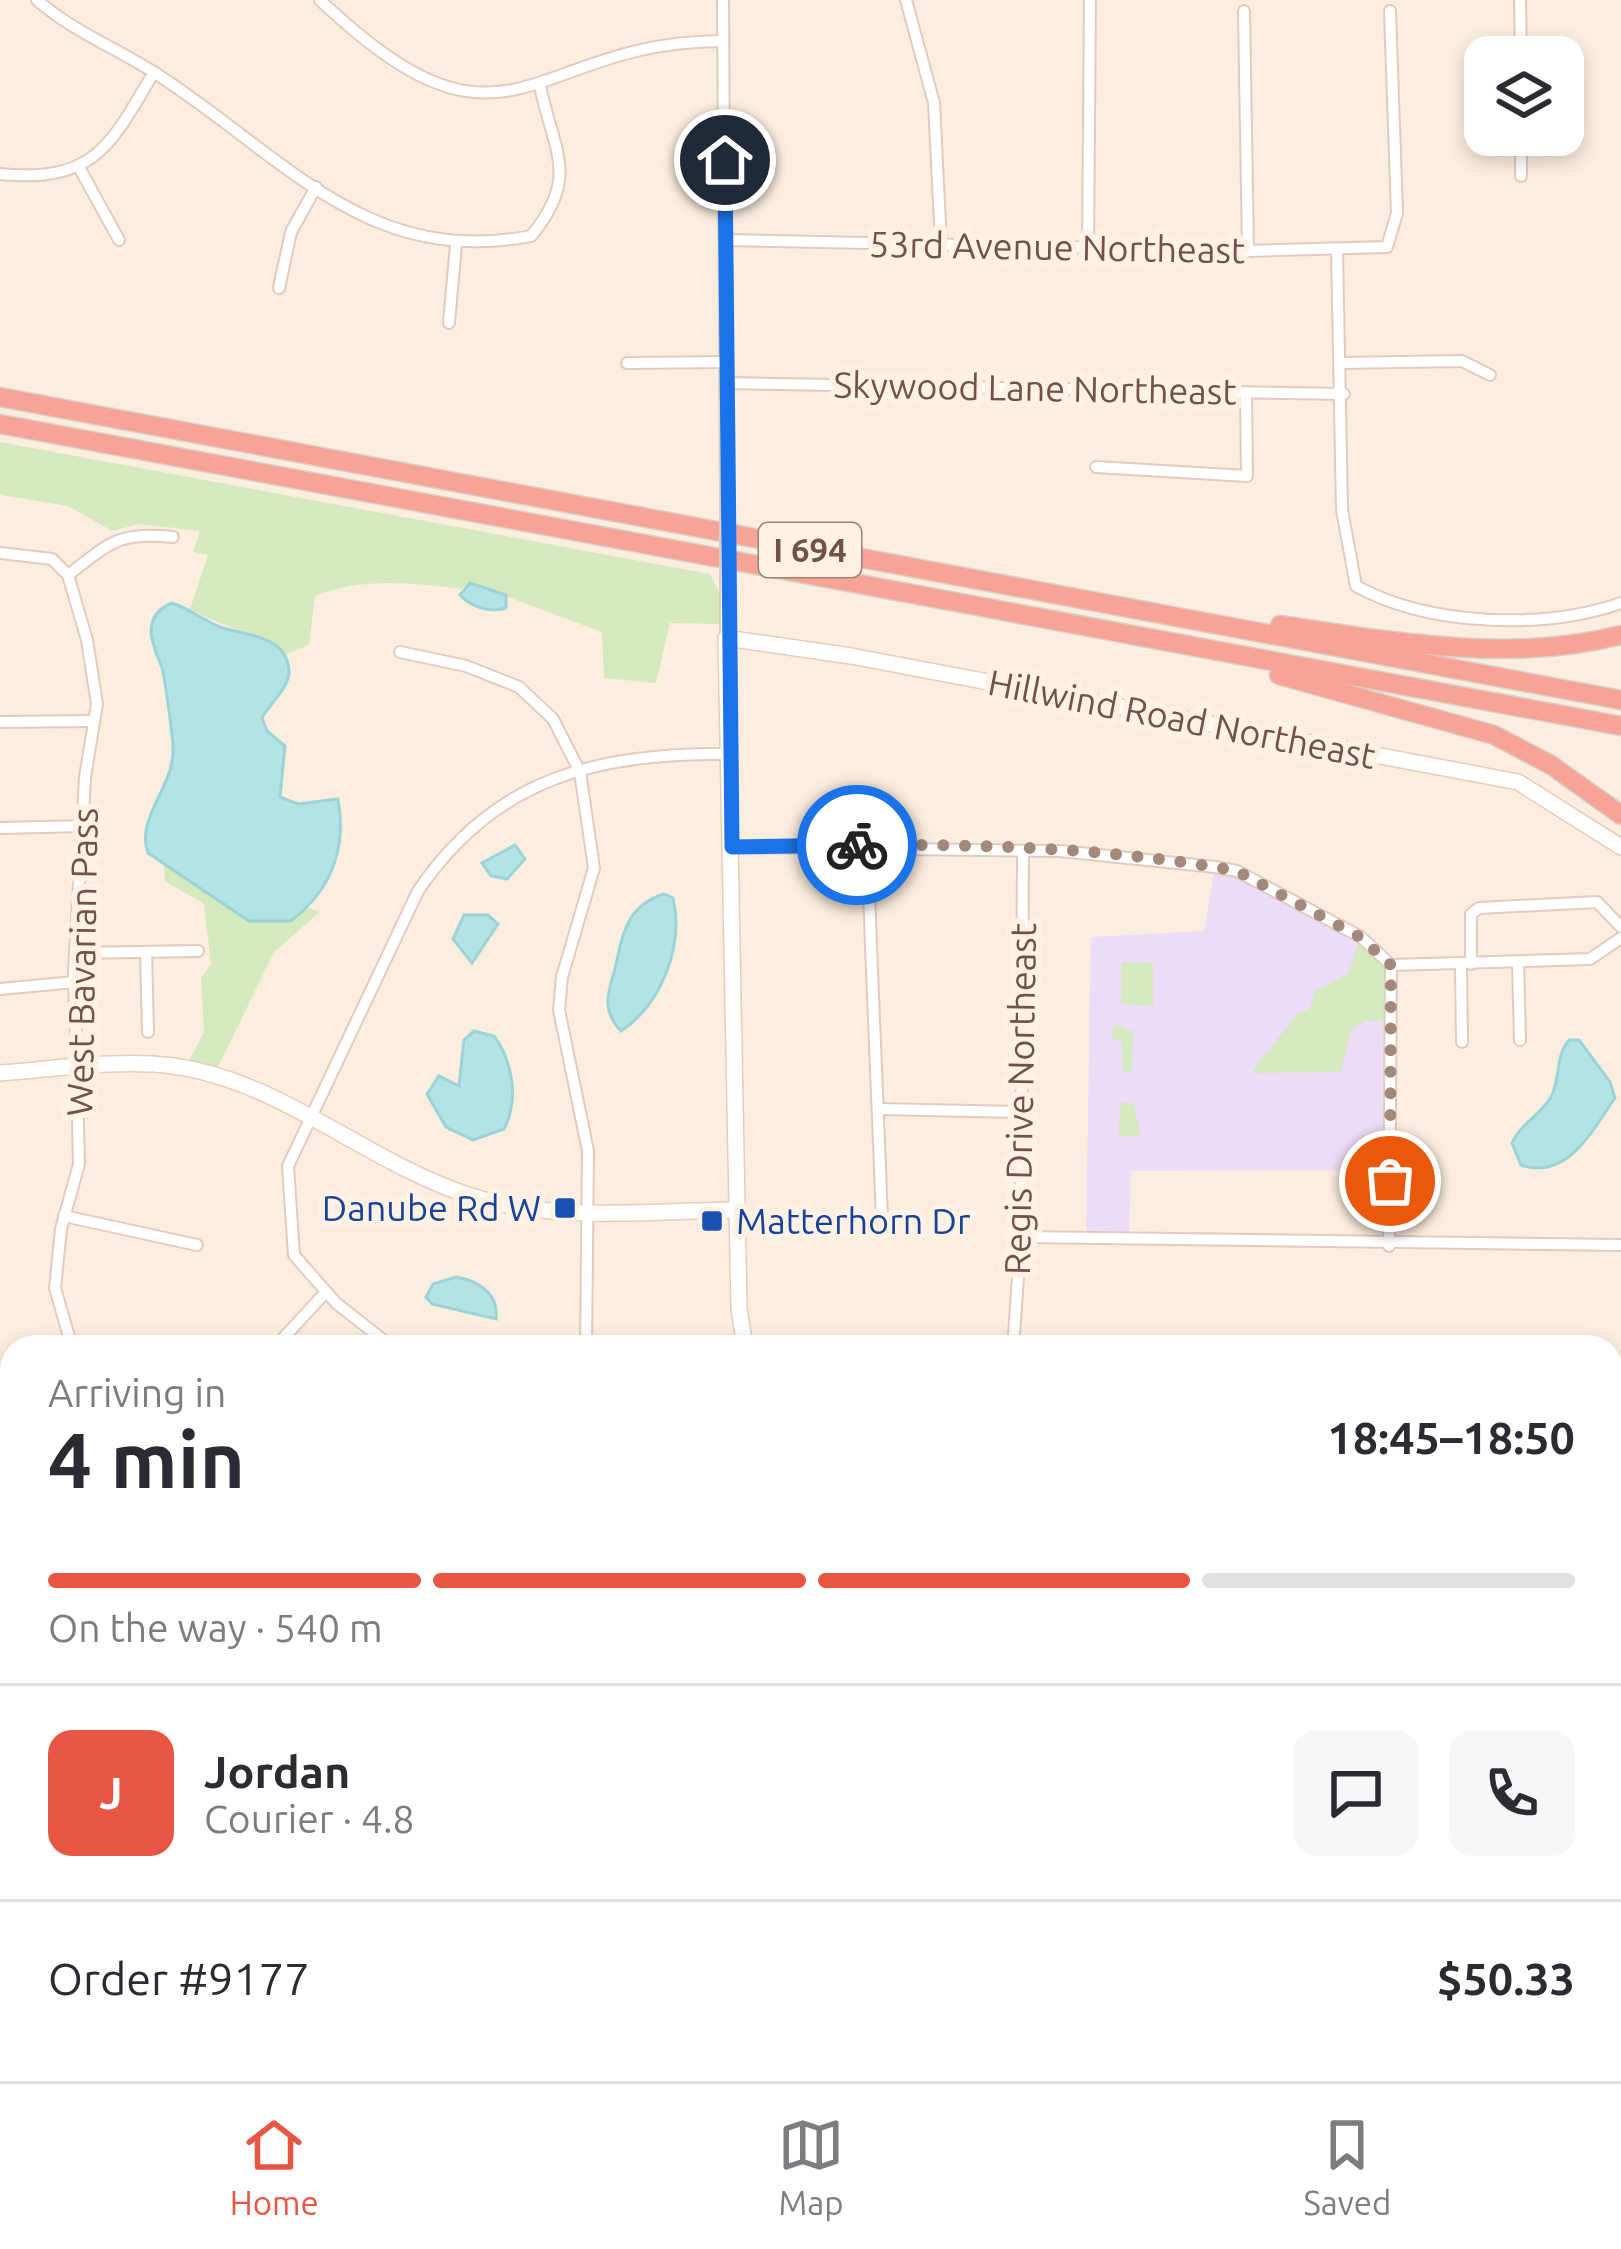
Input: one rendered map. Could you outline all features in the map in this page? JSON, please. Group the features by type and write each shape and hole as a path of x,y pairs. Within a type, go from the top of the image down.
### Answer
{"highway":[{"name":"I 694","path":"0,398 1621,700"},
{"name":"I 694","path":"0,424 1621,726"},
{"path":"937,573 1456,647 1539,648 1621,635"},
{"path":"1230,655 1274,674 1494,736 1561,772 1621,815"}],"street":[{"path":"37,0 154,72 344,209 405,235 456,244 531,236 550,213 563,182 540,86"},
{"path":"320,0 367,44 417,77 466,93 503,94 630,54 689,40 723,40"},
{"path":"723,0 727,754 736,1210 744,1335"},
{"path":"906,0 934,104 941,244"},
{"path":"1088,248 1090,0"},
{"path":"1520,0 1521,36"},
{"path":"1244,11 1248,251"},
{"name":"53rd Avenue Northeast","path":"727,239 1248,251 1388,247 1396,213 1390,11"},
{"path":"0,174 34,177 80,169 112,142 154,72"},
{"path":"1521,156 1521,176"},
{"path":"80,169 119,240"},
{"path":"279,288 291,232 316,187"},
{"path":"449,323 456,244"},
{"path":"1337,250 1344,394 1342,510 1356,586 1379,598 1438,611 1532,620 1591,614 1621,603"},
{"path":"1340,363 1462,361 1490,375"},
{"path":"627,363 726,362"},
{"name":"Skywood Lane Northeast","path":"726,383 1344,394"},
{"path":"1096,467 1246,476 1246,392"},
{"path":"0,553 52,559 68,575 117,538 136,533 173,537"},
{"name":"West Bavarian Pass","path":"68,575 87,640 94,722 82,826 75,982 79,1165 64,1216 55,1288 69,1335"},
{"name":"Hillwind Road Northeast","path":"726,638 851,656 1518,782 1621,847"},
{"path":"400,652 466,666 519,687 553,719 580,772 594,868 562,976 559,1010 563,1048 581,1097 586,1335"},
{"path":"1,722 94,722"},
{"path":"377,1335 325,1293 294,1255 289,1166 307,1117 418,891 443,853 485,813 580,772 656,753 727,754"},
{"path":"0,828 82,826"},
{"path":"732,847 867,845 1110,854 1237,871 1360,937 1391,965 1599,958 1621,938"},
{"path":"867,845 882,1218"},
{"name":"Regis Drive Northeast","path":"1014,1335 1022,1237 1023,851"},
{"path":"1462,1042 1471,914 1479,908 1597,902 1621,927"},
{"path":"146,952 148,1032"},
{"path":"77,953 198,952"},
{"path":"1518,964 1520,1040"},
{"path":"1389,1246 1391,965"},
{"path":"0,989 75,982"},
{"path":"0,1073 174,1066 253,1091 464,1194 509,1206 587,1211 736,1210"},
{"path":"878,1109 1022,1112"},
{"path":"64,1216 196,1245"},
{"path":"1022,1237 1389,1246 1621,1245"},
{"path":"286,1335 325,1293"}],"shaded area":[{"path":"1215,867 1237,871 1360,937 1391,965 1384,1021 1385,1170 1131,1171 1129,1235 1086,1234 1091,937 1204,931"}],"green space":[{"path":"0,442 710,574 720,594 719,624 670,623 656,683 604,678 602,632 470,583 461,589 369,584 315,596 309,645 284,655 262,640 190,609 208,555 193,552 200,531 139,524 112,531 68,506 0,495"},
{"path":"163,852 320,912 274,952 216,1071 189,1061 204,1032 201,978 211,964 204,904 165,881"},
{"path":"1361,937 1391,965 1384,1021 1366,1021 1351,1029 1341,1072 1256,1073 1253,1070 1298,1013 1310,1008 1315,991 1348,974"},
{"path":"1121,962 1153,963 1153,1006 1121,1004"},
{"path":"1115,1024 1133,1032 1132,1071 1123,1071 1122,1043 1111,1037"},
{"path":"1120,1103 1133,1103 1141,1135 1119,1136"}],"water":[{"path":"470,583 506,595 506,608 487,609 470,603 460,595"},
{"path":"172,603 216,625 264,639 286,659 286,683 262,718 267,731 285,746 280,797 298,804 338,799 340,817 338,851 326,882 291,921 249,921 148,853 147,827 168,776 173,748 164,678 151,630 156,615"},
{"path":"515,845 525,859 507,879 491,876 482,863"},
{"path":"664,894 673,898 676,916 672,954 648,1005 621,1031 608,1005 622,938 636,911"},
{"path":"464,915 488,915 498,924 472,963 453,939"},
{"path":"474,1031 494,1036 509,1069 512,1094 504,1129 473,1140 446,1127 427,1094 439,1076 459,1086 464,1040"},
{"path":"1569,1040 1579,1040 1610,1082 1615,1098 1565,1160 1537,1168 1521,1165 1512,1143 1551,1097"},
{"path":"456,1277 486,1290 494,1302 496,1319 432,1304 426,1297 433,1284"}],"way so far":[{"path":"857,845 1110,854 1237,871 1360,937 1391,965 1390,1181"}],"place":[{"name":"Danube Rd W","path":"565,1208"},
{"name":"Matterhorn Dr","path":"712,1221"}],"route":[{"path":"725,160 726,676 732,847 857,845"}]}
